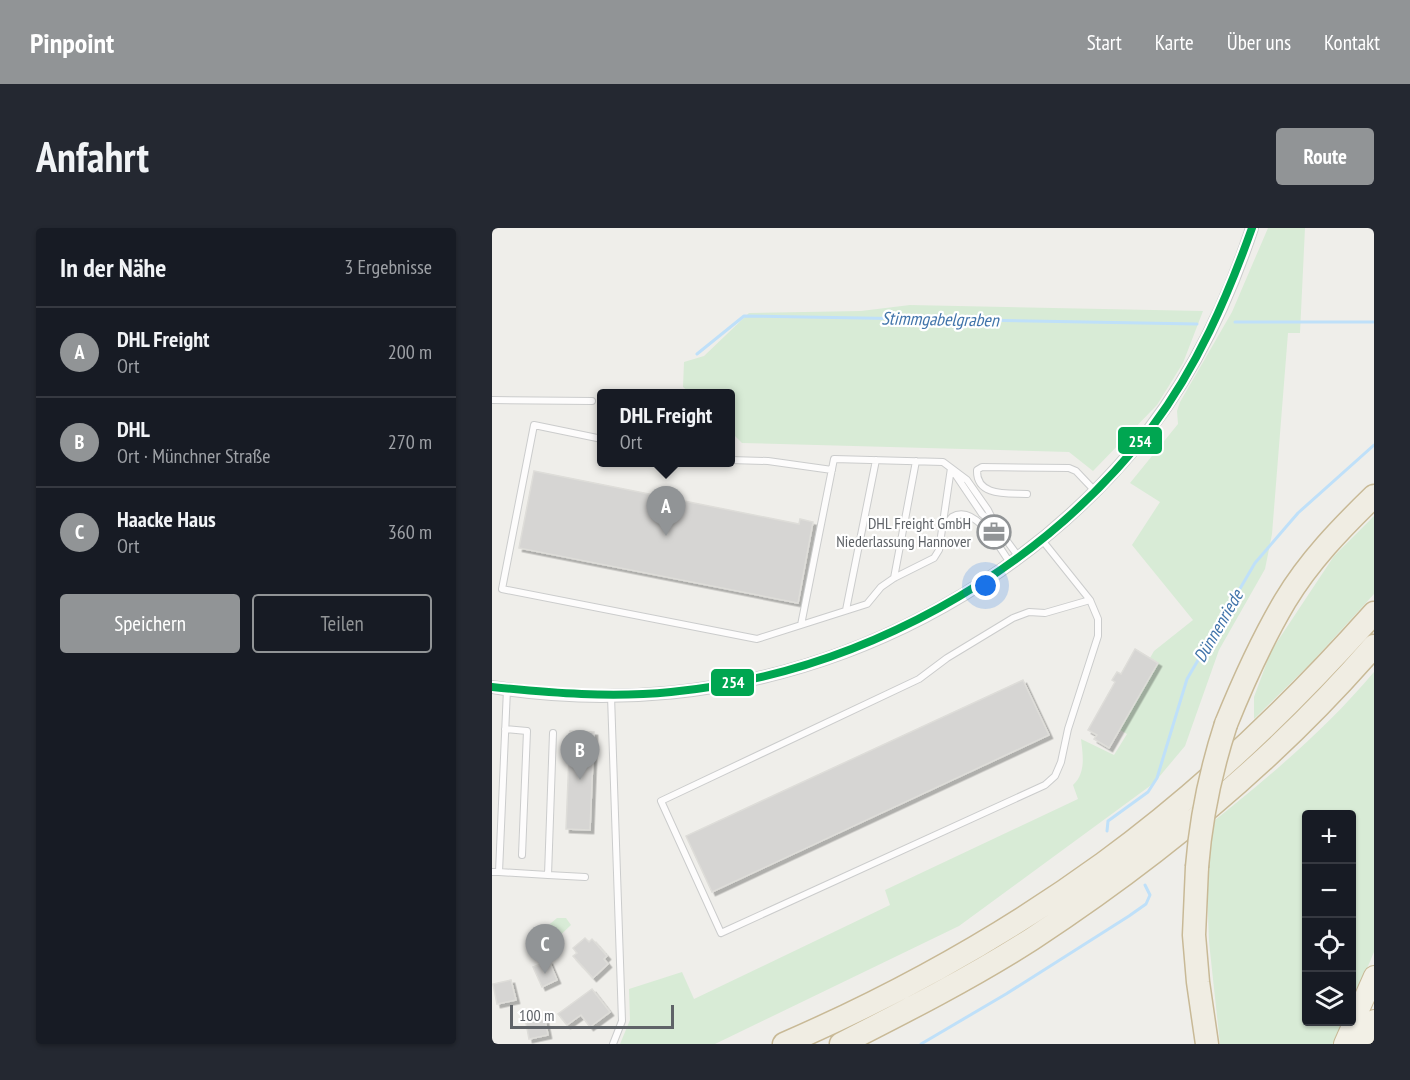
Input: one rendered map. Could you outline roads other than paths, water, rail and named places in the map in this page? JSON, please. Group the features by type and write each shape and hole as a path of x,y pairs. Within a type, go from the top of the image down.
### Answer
{"highway":[{"path":"1207,1044 1194,935 1201,821 1209,779 1226,724 1244,681 1286,600 1314,560 1342,527 1374,496"},
{"path":"784,1044 866,1007 968,952 1017,922 1105,862 1186,797 1263,730 1374,613"},
{"path":"841,1044 931,998 1032,939 1118,878 1209,807 1278,745 1351,673 1374,646"},
{"path":"1344,1044 1374,976"},
{"path":"1364,1044 1374,1020"}],"street":[{"path":"492,687 560,695 611,696 646,695 707,688 769,676 829,658 889,635 953,603 1042,540 1095,491 1133,450 1152,426 1192,365 1230,289 1252,228"}],"lane":[{"path":"492,400 592,401"},
{"path":"597,438 534,425 502,589 757,639 867,604 881,587 894,578 934,558 939,550 951,468"},
{"path":"801,625 834,459 943,462 951,468 982,514 996,526 1015,560"},
{"path":"735,460 768,461 832,470"},
{"path":"846,610 876,460"},
{"path":"894,578 916,461"},
{"path":"1027,494 991,493 986,490 978,478 977,470 982,466 1069,468 1076,471 1095,491"},
{"path":"942,528 953,517 962,514 973,517 1015,560"},
{"path":"1042,540 1090,600 1098,619 1098,636 1074,707 1061,762 1055,776 1045,785 721,933 660,801 919,679 947,658 1013,618 1029,612 1045,613 1090,600"},
{"path":"507,689 495,872 585,877"},
{"path":"611,696 622,1021 613,1044"},
{"path":"505,729 527,731 522,855"},
{"path":"548,875 553,734"}],"waterway":[{"name":"Stimmgabelgraben","path":"697,354 744,316 1197,324"},
{"name":"Stimmgabelgraben","path":"1235,322 1374,322"},
{"name":"Dünnenriede","path":"1107,831 1108,821 1148,792 1157,778 1187,679 1255,563 1298,513 1374,445"},
{"name":"Dünnenriede","path":"921,1044 1006,994 1146,904 1150,895 1145,885"}],"place":[{"name":"DHL Freight GmbH Niederlassung Hannover","path":"994,532"},
{"name":"DHL Freight","path":"666,536"},
{"name":"DHL","path":"580,780"},
{"name":"Haacke Haus","path":"545,974"}]}
